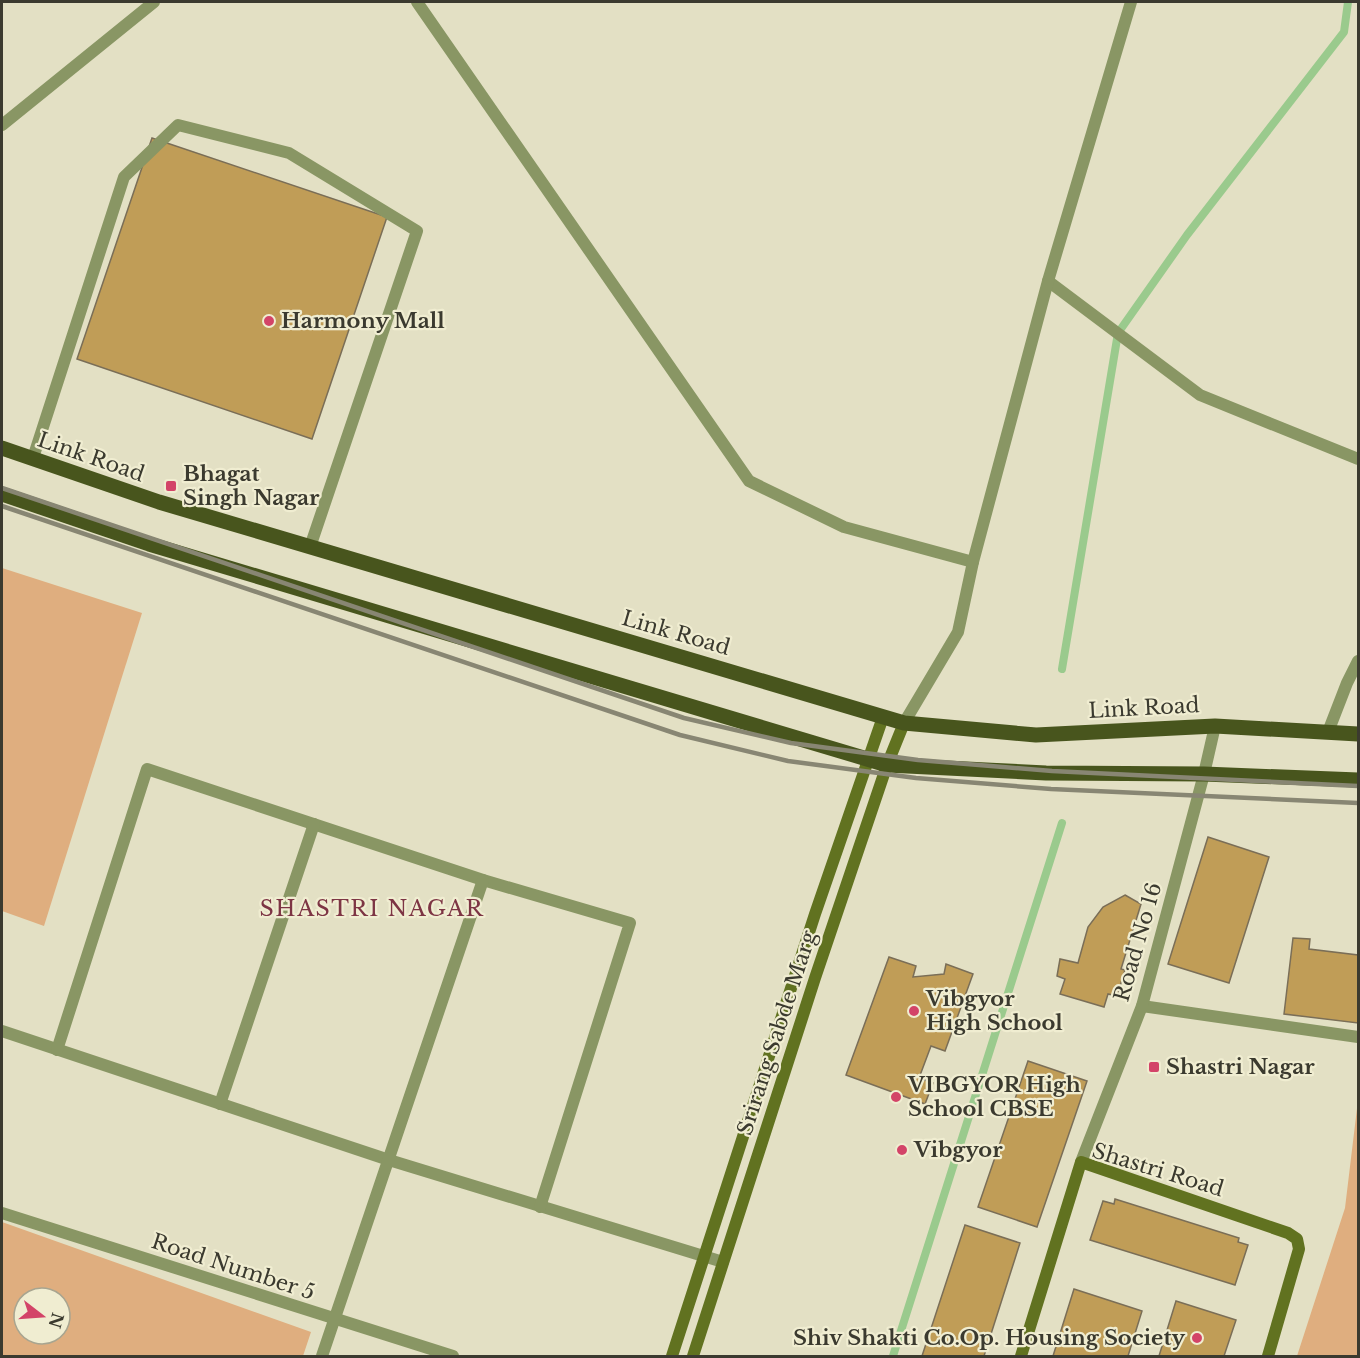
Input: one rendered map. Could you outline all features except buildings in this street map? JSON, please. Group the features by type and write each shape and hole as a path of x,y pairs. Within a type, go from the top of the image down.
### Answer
{"main road":[{"name":"Link Road","path":"2,448 159,502 904,723 1036,735 1215,726 1359,734"},
{"path":"2,494 149,544 887,765 1046,773 1204,774 1359,780"}],"street":[{"path":"2,125 154,2"},
{"path":"417,2 749,481 844,527 973,562"},
{"path":"904,723 958,632 973,562 1048,281 1131,2"},
{"path":"33,458 124,177 178,125 289,153 417,231 310,547"},
{"path":"1048,281 1200,395 1359,459"},
{"path":"1328,732 1347,683 1359,661"},
{"path":"672,1356 815,915 883,717"},
{"name":"Srirang Sabde Marg","path":"693,1356 834,920 887,765 904,723"},
{"name":"Road No 16","path":"1081,1162 1142,1006 1215,726"},
{"path":"57,1050 147,768 483,879 630,923 540,1207"},
{"path":"220,1104 314,824"},
{"path":"322,1356 483,879"},
{"path":"815,915 834,920"},
{"path":"1142,1006 1359,1037"},
{"path":"2,1031 388,1160 723,1262"},
{"name":"Shastri Road","path":"1021,1356 1081,1162 1288,1233 1297,1239 1299,1249 1268,1356"},
{"name":"Road Number 5","path":"2,1214 453,1356"}],"shaded area":[{"path":"2,568 142,613 44,926 2,911"},
{"path":"1358,1100 1358,1356 1297,1356 1345,1208"},
{"path":"2,1222 311,1332 303,1356 2,1356"}],"waterway":[{"path":"1062,669 1118,333 1187,235 1344,32 1348,2"},
{"path":"893,1356 1062,823"}],"railway":[{"path":"2,488 684,718 791,743 918,760 1052,771 1358,786"},
{"path":"2,506 680,735 788,761 916,778 1051,789 1358,803"}],"place":[{"name":"Harmony Mall","path":"269,321"},
{"name":"Bhagat Singh Nagar","path":"171,486"},
{"name":"Vibgyor High School","path":"914,1011"},
{"name":"Shastri Nagar","path":"1154,1067"},
{"name":"VIBGYOR High School CBSE","path":"896,1097"},
{"name":"Vibgyor","path":"902,1150"},
{"name":"Shiv Shakti Co.Op. Housing Society","path":"1197,1338"}],"district":[{"name":"SHASTRI NAGAR","path":"372,908"}]}
